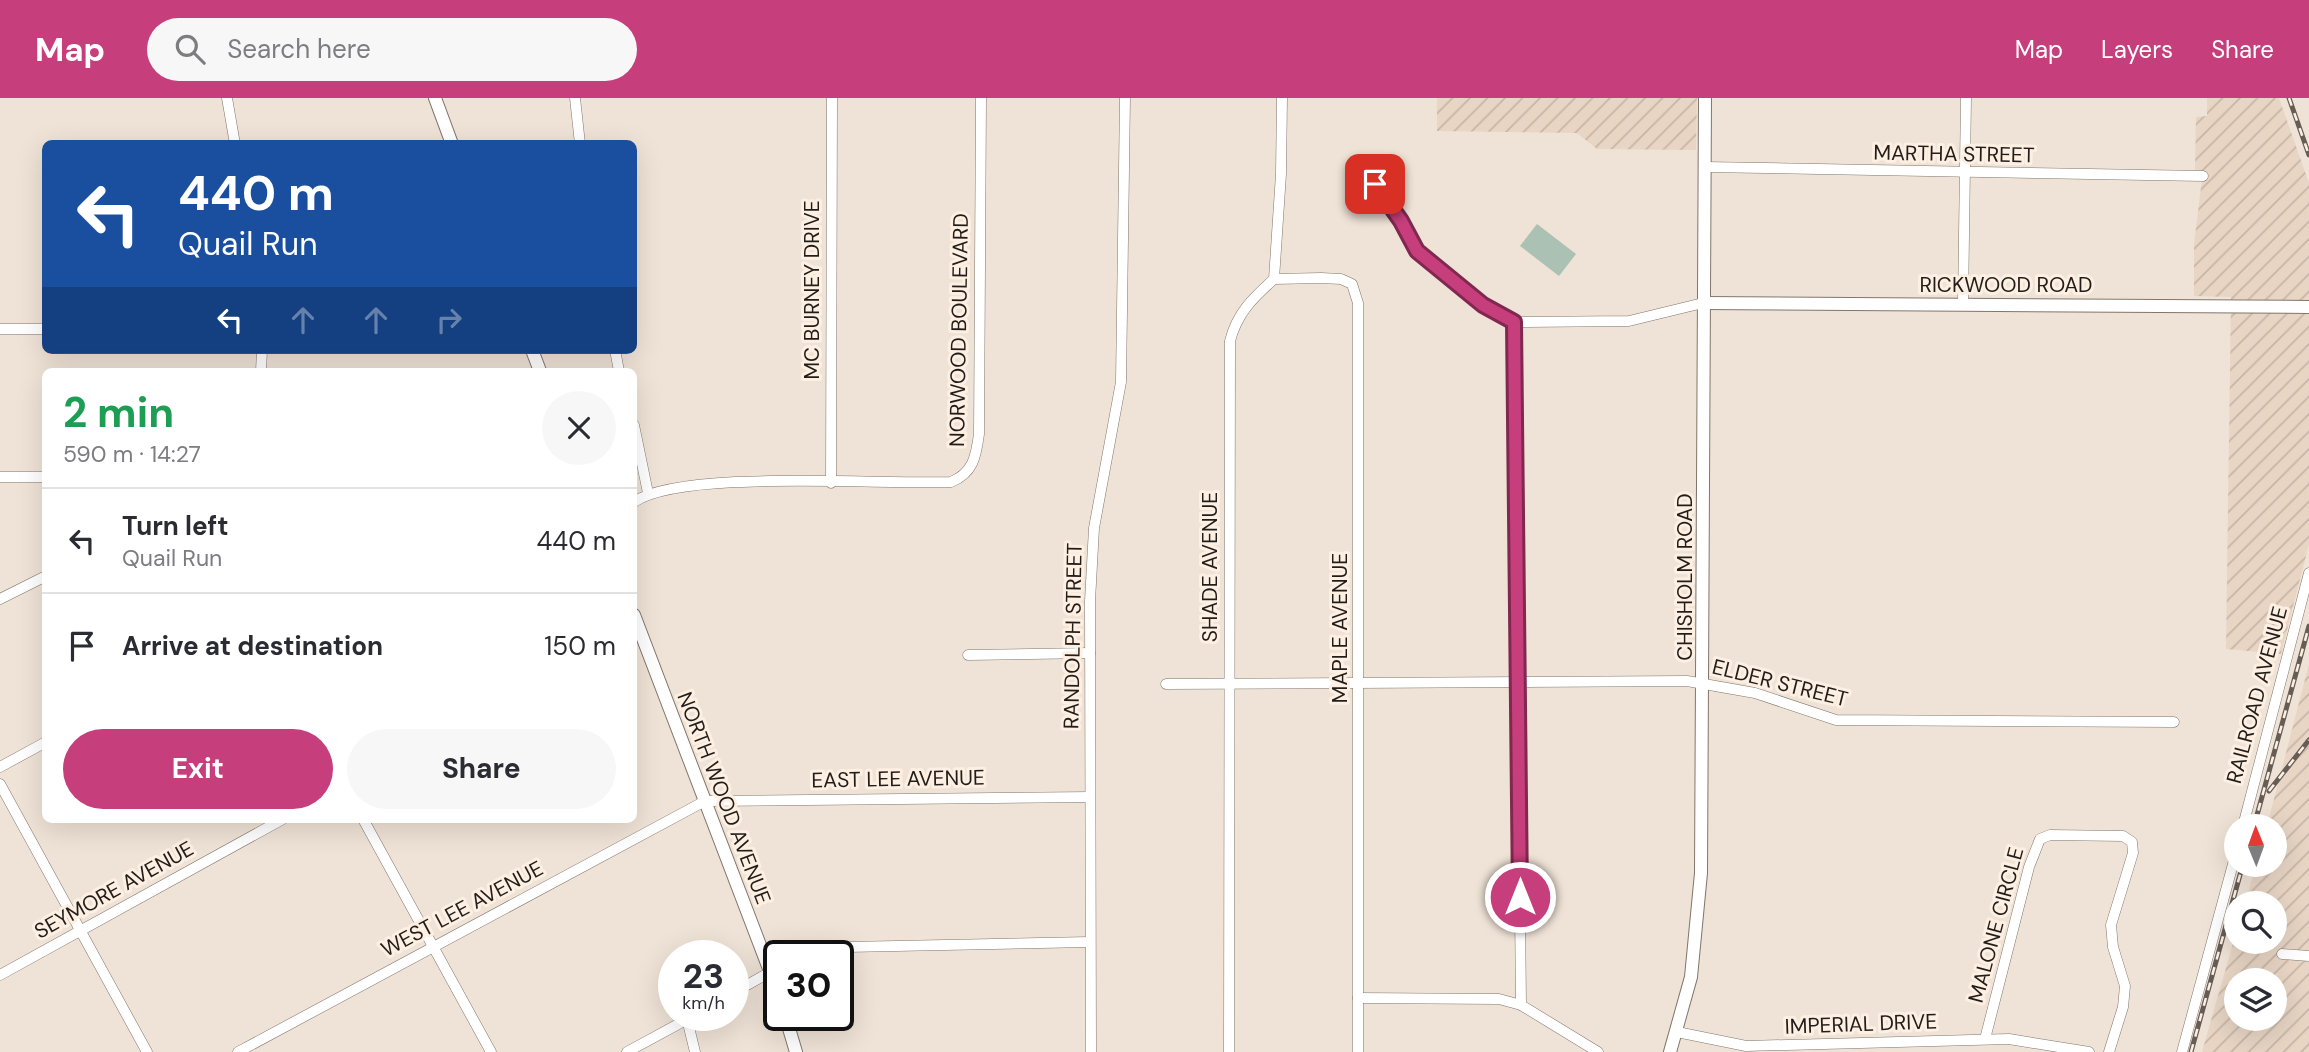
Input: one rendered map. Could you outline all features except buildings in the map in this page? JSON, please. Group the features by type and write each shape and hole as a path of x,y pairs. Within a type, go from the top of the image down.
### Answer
{"main road":[{"path":"435,98 451,140"},
{"name":"CHISHOLM ROAD","path":"1670,1052 1691,977 1699,915 1704,684 1705,98"},
{"name":"RICKWOOD ROAD","path":"1703,303 2309,307"},
{"name":"NORTH WOOD AVENUE","path":"637,627 763,943"},
{"path":"790,1031 796,1052"}],"street":[{"path":"226,98 234,140"},
{"path":"575,98 580,140"},
{"name":"MC BURNEY DRIVE","path":"831,483 832,98"},
{"name":"NORWOOD BOULEVARD","path":"637,500 648,493 729,482 951,482 962,477 974,461 979,435 981,98"},
{"name":"RANDOLPH STREET","path":"1091,1052 1090,653 1093,539 1121,382 1125,98"},
{"path":"1274,279 1282,174 1282,98"},
{"path":"1963,304 1966,98"},
{"name":"MARTHA STREET","path":"1705,167 1963,174 2203,176"},
{"path":"1375,184 1401,221 1417,251 1483,305 1514,322 1629,320 1703,303"},
{"name":"MAPLE AVENUE","path":"1274,279 1341,279 1352,284 1357,292 1360,681 1358,1052"},
{"name":"SHADE AVENUE","path":"1229,1052 1230,341 1235,322 1244,308 1274,279"},
{"path":"1514,322 1521,1005"},
{"path":"0,329 42,329"},
{"path":"637,440 648,493"},
{"path":"0,477 42,477"},
{"name":"RAILROAD AVENUE","path":"2246,814 2309,573"},
{"path":"0,599 42,578"},
{"path":"968,655 1090,653"},
{"name":"ELDER STREET","path":"1166,684 1687,681 1755,693 1836,720 2174,722"},
{"path":"0,767 42,744"},
{"path":"0,784 147,1052"},
{"name":"EAST LEE AVENUE","path":"705,800 1090,797"},
{"name":"WEST LEE AVENUE","path":"238,1052 705,800"},
{"name":"SEYMORE AVENUE","path":"0,975 276,823"},
{"path":"365,823 491,1052"},
{"name":"MALONE CIRCLE","path":"1985,1039 2029,867 2040,839 2050,835 2123,836 2132,842 2133,853 2111,925 2113,947 2125,986 2123,1007 2109,1052"},
{"path":"2182,1052 2229,877"},
{"path":"854,947 1089,942"},
{"path":"2282,954 2309,956"},
{"path":"1358,998 1483,997 1521,1005 1598,1052"},
{"path":"627,1052 665,1031"},
{"path":"693,1031 695,1052"},
{"name":"IMPERIAL DRIVE","path":"1677,1032 1746,1046 1787,1049 1985,1039 2041,1042 2089,1052"}],"shaded area":[{"path":"1437,98 1697,98 1696,150 1597,149 1577,133 1437,131"},
{"path":"2207,98 2279,98 2309,183 2309,544 2281,654 2226,649 2231,297 2194,296 2194,244 2203,171 2195,170 2196,117 2207,116"},
{"path":"2309,664 2309,1052 2202,1052 2224,975 2224,1031 2287,1031 2287,968 2226,968 2230,954 2287,954 2287,891 2248,891 2253,877 2287,877 2287,814 2270,814"}],"green space":[{"path":"1537,224 1576,254 1559,276 1520,246"}],"railway":[{"path":"2289,98 2309,155"},
{"path":"2257,814 2309,626"},
{"path":"2269,791 2309,740"},
{"path":"2191,1052 2239,877"}],"route":[{"path":"1375,184 1401,221 1408,239 1417,251 1483,305 1514,322 1520,897"}]}
